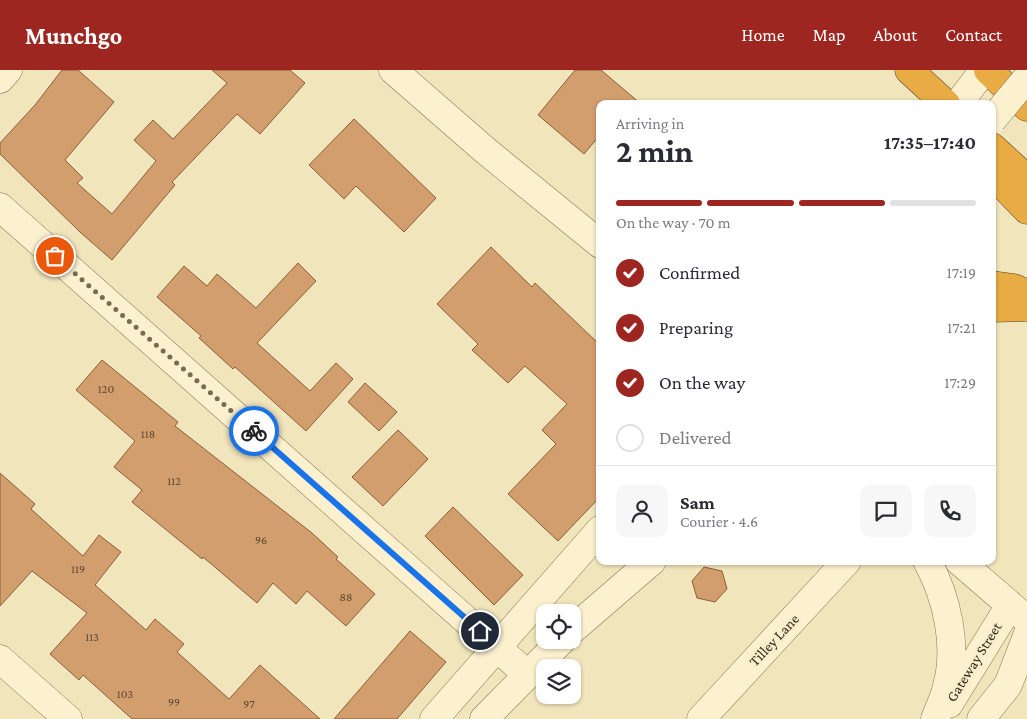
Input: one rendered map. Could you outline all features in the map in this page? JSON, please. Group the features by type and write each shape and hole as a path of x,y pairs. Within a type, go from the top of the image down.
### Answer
{"highway":[{"path":"900,70 925,100"},
{"path":"910,70 942,100"},
{"path":"988,70 1027,108"},
{"path":"1006,70 1027,99"},
{"path":"996,151 1027,179"},
{"path":"996,178 1027,210"},
{"path":"996,285 1014,288 1027,294"},
{"path":"996,308 1027,307"}],"street":[{"path":"0,79 8,70"},
{"path":"393,70 486,151 596,241"},
{"path":"961,100 984,70"},
{"path":"996,115 1027,78"},
{"path":"0,207 497,645 528,675"},
{"path":"434,719 596,534"},
{"path":"581,620 631,565"},
{"path":"581,622 647,565"},
{"name":"Tilley Lane","path":"701,719 843,565"},
{"path":"929,565 947,610 950,646 948,686 937,719"},
{"path":"964,565 1018,612"},
{"name":"Gateway Street","path":"937,719 1018,612"},
{"path":"981,719 1008,685 1027,636"},
{"path":"484,719 553,649"},
{"path":"0,659 68,719"}],"building":[{"path":"62,70 78,70 114,102 65,160 83,178 77,183 112,214 156,161 134,140 153,120 173,139 227,83 212,70 290,70 305,83 260,134 237,114 172,182 175,185 112,260 81,233 0,154 0,143 35,105"},
{"path":"575,70 601,70 636,100 596,100 596,140 584,154 538,115"},
{"path":"354,119 436,198 404,232 356,186 344,199 309,165"},
{"path":"491,247 532,287 535,283 596,341 596,501 558,541 508,494 556,444 542,430 567,404 525,366 508,383 472,350 478,344 437,304"},
{"path":"298,263 316,281 257,343 310,391 336,363 353,379 306,431 235,367 233,369 199,338 201,336 157,297 184,266 207,286 217,274 256,308"},
{"path":"102,360 178,422 175,426 312,533 338,557 336,559 375,594 346,626 307,591 296,604 273,583 257,603 203,557 202,559 132,502 142,490 114,467 135,441 76,390"},
{"path":"365,383 397,412 379,431 348,402"},
{"path":"398,430 428,459 383,506 352,477"},
{"path":"0,473 35,504 31,509 83,556 99,535 121,552 95,585 146,630 155,619 184,644 177,652 229,699 260,665 320,719 132,719 83,675 79,680 50,654 87,613 32,571 0,606"},
{"path":"453,507 523,575 494,605 425,536"},
{"path":"704,567 722,571 727,589 715,602 697,598 692,581"},
{"path":"410,631 446,662 397,719 334,719"}],"way so far":[{"path":"55,256 254,431"}],"route":[{"path":"254,431 480,631"}]}
